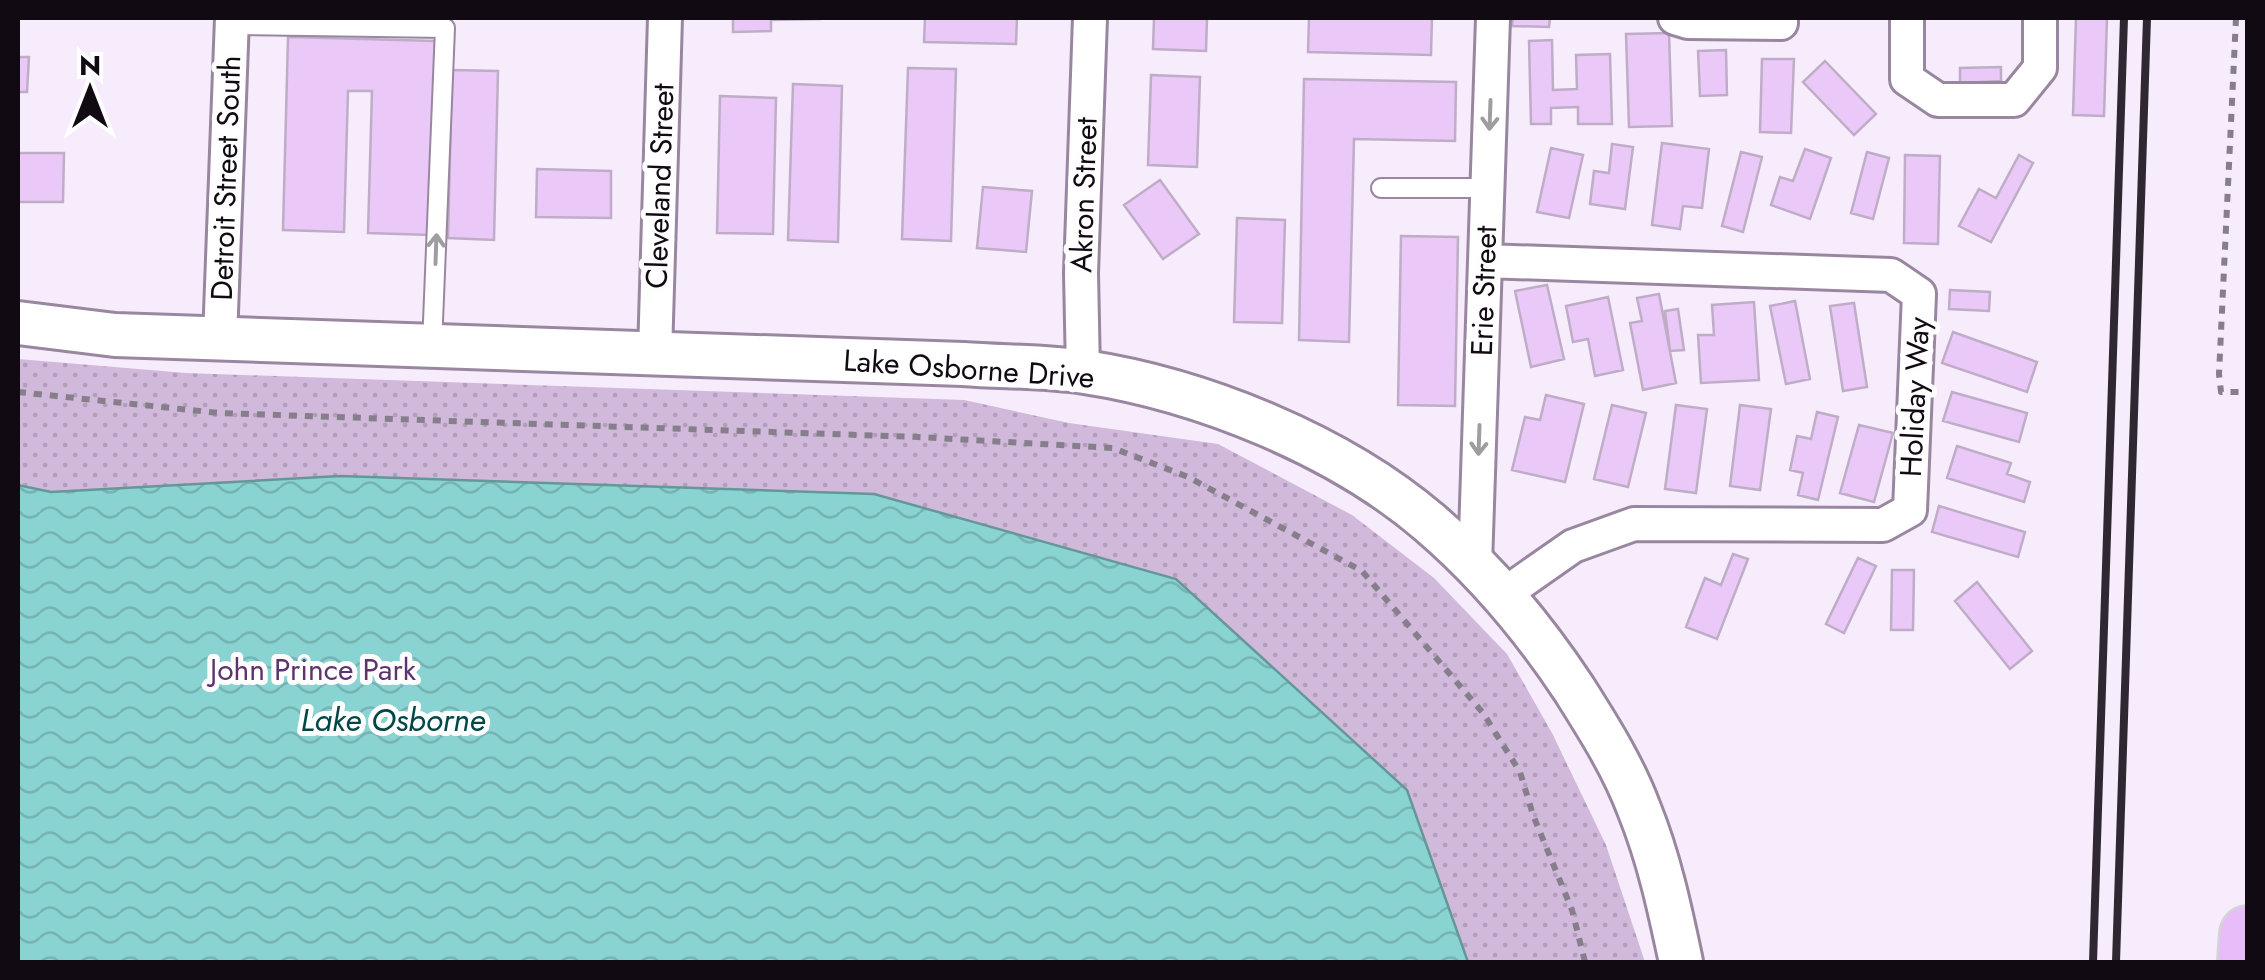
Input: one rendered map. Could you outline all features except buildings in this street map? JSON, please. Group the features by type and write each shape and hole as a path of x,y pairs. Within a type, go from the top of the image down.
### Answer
{"highway":[{"path":"2246,962 2248,934"}],"street":[{"name":"Cleveland Street","path":"655,354 665,18"},
{"name":"Akron Street","path":"1083,372 1081,272 1090,18"},
{"name":"Erie Street","path":"1489,580 1485,261 1494,18"},
{"path":"1676,18 1688,22 1781,20"},
{"path":"1908,18 1906,79 1938,100 2014,100 2040,68 2040,18"},
{"name":"Detroit Street South","path":"220,339 232,21"},
{"name":"Holiday Way","path":"1485,261 1891,276 1919,294 1910,510 1884,525 1634,524 1489,580"},
{"name":"Lake Osborne Drive","path":"18,322 114,335 1083,372 1146,385 1204,403 1319,450 1428,521 1489,580 1548,650 1613,751 1640,809 1664,881 1682,962"}],"lane":[{"path":"232,21 445,28 432,347"},
{"path":"1381,188 1488,188"}],"path":[{"path":"2236,18 2219,374 2221,392 2248,392"},
{"path":"18,392 219,413 1112,448 1188,477 1362,572 1483,713 1520,772 1533,816 1572,910 1585,962"}],"green space":[{"name":"Lake Osborne","path":"18,359 186,373 964,400 1069,423 1218,444 1352,515 1434,578 1507,654 1552,733 1606,845 1645,962 18,962"}],"water":[{"name":"Lake Osborne","path":"340,476 874,494 1176,579 1407,790 1468,962 18,962 18,485 51,492"}],"railway":[{"path":"2093,962 2124,18"},
{"path":"2116,962 2147,18"}],"park label":[{"name":"John Prince Park","path":"313,670"}]}
